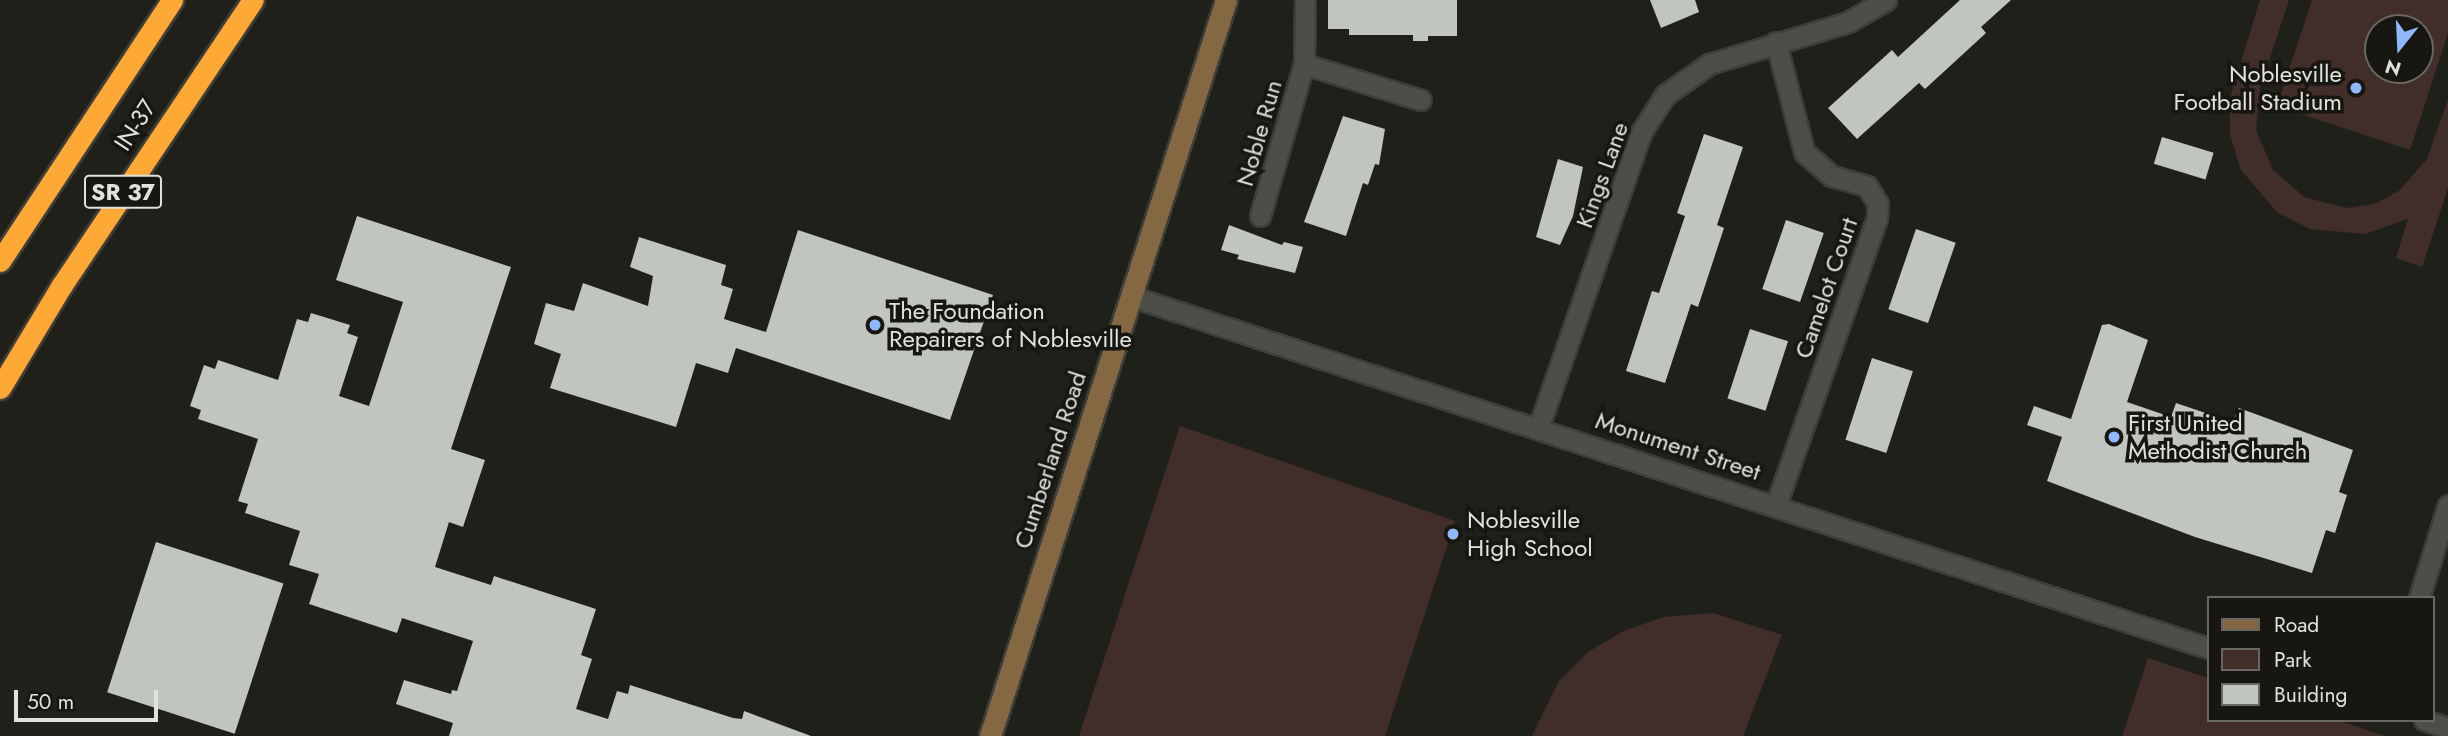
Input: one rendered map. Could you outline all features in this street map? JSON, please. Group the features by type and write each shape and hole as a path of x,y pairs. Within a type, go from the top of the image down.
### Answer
{"highway":[{"name":"IN-37","path":"0,261 172,0"},
{"name":"IN-37","path":"0,388 62,285 253,0"}],"street":[{"name":"Cumberland Road","path":"990,736 1226,0"},
{"name":"Noble Run","path":"1261,216 1304,64 1305,0"},
{"name":"Kings Lane","path":"1539,426 1642,131 1653,113 1687,75 1776,42 1848,22 1886,0"},
{"name":"Camelot Court","path":"1776,42 1804,152 1832,176 1867,186 1878,204 1877,218 1776,505"},
{"name":"Noble Run","path":"1304,64 1421,100"},
{"name":"Monument Street","path":"1130,296 1539,426 2206,647"},
{"path":"2419,596 2448,505"},
{"path":"2430,722 2448,728"}],"green space":[{"path":"2260,0 2289,0 2260,88 2256,130 2273,170 2304,197 2346,208 2374,204 2399,191 2427,159 2448,100 2448,188 2422,267 2396,258 2408,219 2365,234 2310,229 2277,212 2241,170 2230,135 2230,98"},
{"name":"Noblesville Football Stadium","path":"2312,0 2448,0 2448,33 2434,76 2434,14 2364,14 2364,84 2431,84 2410,150 2277,106"},
{"path":"1180,426 1455,521 1385,736 1079,736"},
{"path":"1713,613 1782,635 1743,736 1532,736 1559,681 1588,652 1624,631 1663,617"},
{"path":"2148,658 2206,677 2206,722 2343,722 2385,736 2122,736"}],"building":[{"path":"1328,0 1457,0 1457,36 1428,36 1428,41 1413,41 1413,35 1349,35 1349,29 1328,29"},
{"path":"1650,0 1695,0 1699,12 1661,28"},
{"path":"1960,0 2011,0 1981,27 1986,33 1925,89 1919,83 1857,139 1828,108 1892,50 1898,57"},
{"path":"1343,116 1385,129 1379,165 1375,164 1368,185 1363,183 1346,236 1304,222"},
{"path":"1704,134 1743,147 1717,225 1724,228 1698,307 1691,304 1665,383 1626,371 1652,291 1659,293 1685,216 1677,213"},
{"path":"2162,137 2214,153 2205,180 2154,164"},
{"path":"1558,159 1583,167 1573,216 1560,245 1536,237"},
{"path":"357,216 511,267 451,449 485,460 463,527 449,522 435,567 491,585 494,576 596,609 581,655 592,659 576,709 608,719 617,691 628,694 630,685 733,718 742,719 744,711 811,736 449,736 453,723 396,704 404,680 451,694 452,690 457,691 473,641 402,618 397,633 309,604 319,574 289,565 300,531 245,513 248,504 238,501 258,439 198,419 201,410 190,406 204,365 215,369 218,360 278,380 297,319 308,322 311,313 350,325 347,333 358,337 339,396 369,406 403,302 336,280"},
{"path":"1786,220 1824,233 1800,302 1762,289"},
{"path":"1229,225 1282,245 1284,242 1303,247 1295,273 1237,259 1239,255 1221,250"},
{"path":"1916,229 1956,243 1928,323 1888,309"},
{"path":"798,230 993,295 950,420 736,348 728,373 696,363 676,427 550,388 561,354 534,344 546,303 574,311 583,283 648,306 653,276 630,267 639,237 726,265 721,285 733,289 724,319 766,332"},
{"path":"2109,324 2148,340 2127,402 2171,417 2176,403 2232,422 2239,408 2353,450 2339,492 2347,495 2335,533 2326,530 2312,573 2195,537 2047,481 2062,437 2027,425 2034,406 2071,419 2102,325"},
{"path":"1750,329 1788,341 1765,411 1727,398"},
{"path":"1872,358 1913,371 1886,453 1845,440"},
{"path":"156,542 283,583 235,734 107,692"}],"place":[{"name":"Noblesville Football Stadium","path":"2356,88"},
{"name":"The Foundation Repairers of Noblesville","path":"875,325"},
{"name":"First United Methodist Church","path":"2114,437"},
{"name":"Noblesville High School","path":"1453,534"}]}
